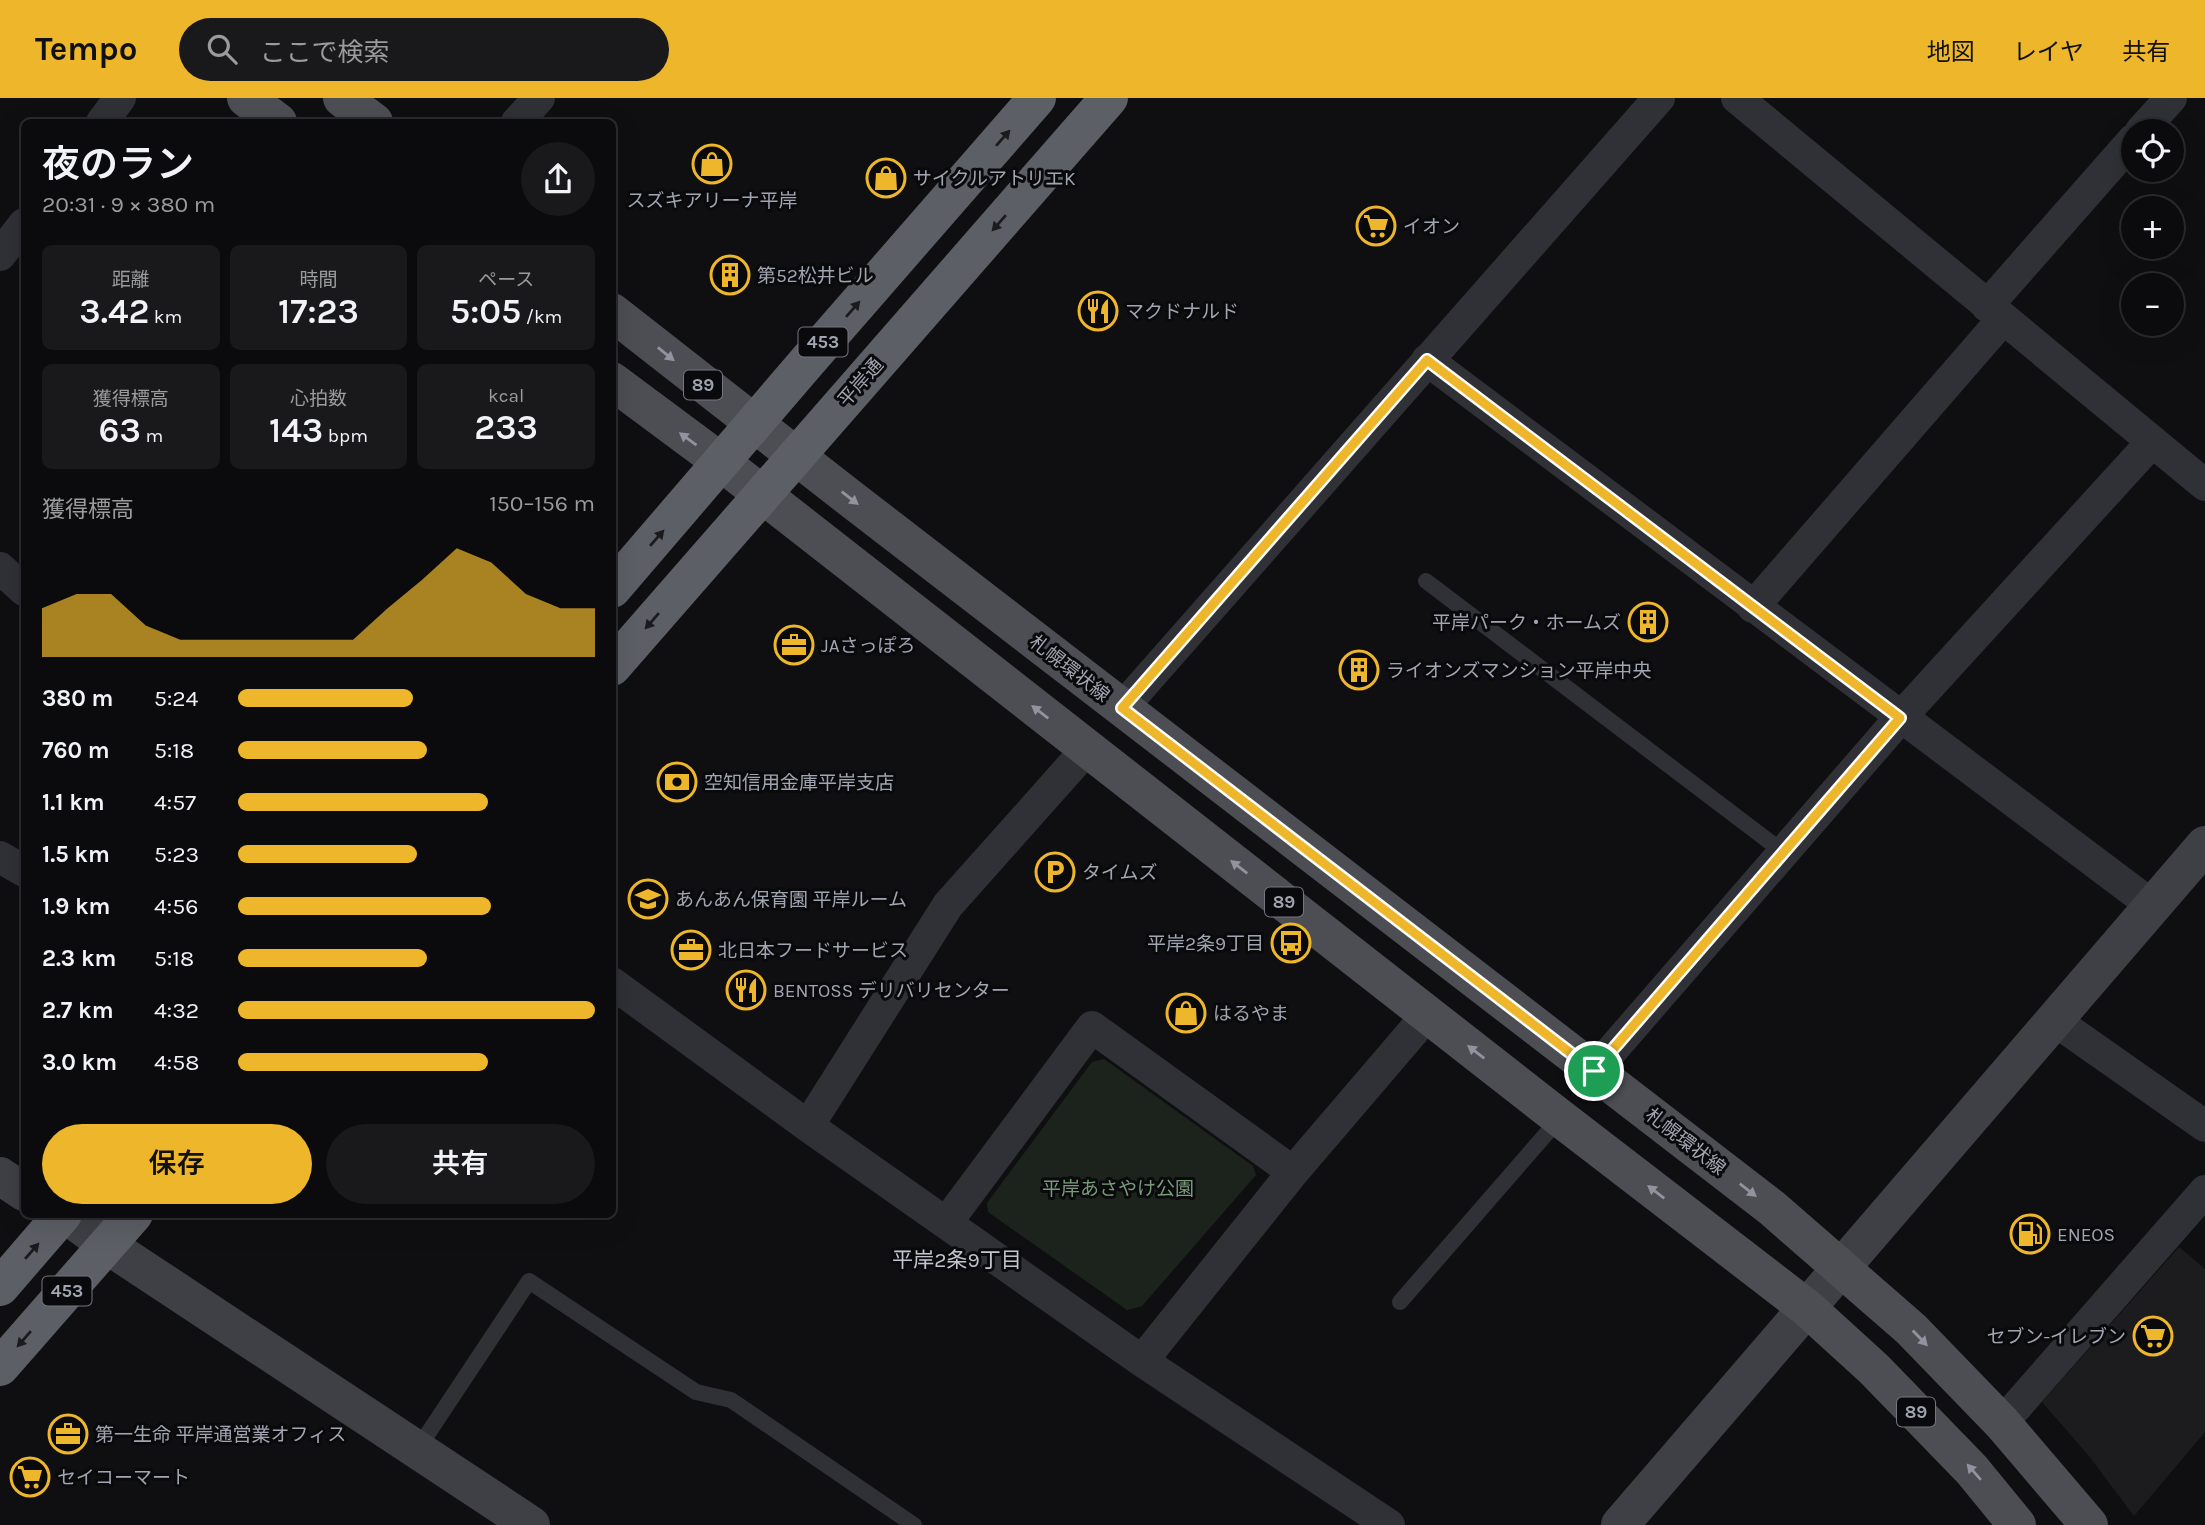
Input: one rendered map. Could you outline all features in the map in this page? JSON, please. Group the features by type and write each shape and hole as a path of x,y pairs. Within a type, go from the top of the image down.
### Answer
{"highway":[{"name":"453","path":"616,584 1037,98"},
{"name":"平岸通","path":"616,662 1109,98"},
{"name":"453","path":"0,1287 60,1218"},
{"name":"453","path":"0,1367 131,1218"}],"main road":[{"path":"246,98 274,119"},
{"path":"342,98 370,119"},
{"name":"札幌環状線","path":"616,315 1772,1208 1911,1329 2002,1423 2089,1525"},
{"name":"89","path":"616,384 721,462 761,496 1807,1308 1874,1370 1972,1469 2017,1525"}],"street":[{"path":"104,119 120,98"},
{"path":"520,119 539,98"},
{"path":"1122,708 1659,98"},
{"path":"1737,98 2205,485"},
{"path":"2152,119 2171,98"},
{"path":"1754,607 2121,156"},
{"path":"0,255 21,228"},
{"path":"1427,360 2153,906"},
{"path":"1594,1071 1900,718 2152,442"},
{"path":"0,568 21,587"},
{"path":"808,1126 948,905 1087,749"},
{"path":"1620,1525 2205,845"},
{"path":"0,857 21,869"},
{"path":"616,986 808,1126 1142,1361 1389,1525"},
{"path":"1142,1361 1293,1172 1428,1014"},
{"path":"2053,1020 2205,1126"},
{"path":"947,1223 1092,1027 1293,1172"},
{"path":"0,1176 21,1190"},
{"path":"2002,1423 2205,1191"},
{"path":"70,1218 531,1525"}],"lane":[{"path":"1426,581 1783,852"},
{"path":"1400,1302 1560,1118"},
{"path":"417,1450 529,1280 696,1392 731,1400 914,1525"}],"shaded area":[{"name":"セブン-イレブン","path":"2179,1247 2205,1269 2205,1432 2134,1516 2089,1456 2042,1402"}],"green space":[{"name":"平岸あさやけ公園","path":"1104,1059 1253,1166 1256,1175 1142,1306 1127,1310 988,1212 987,1203 1092,1062"}],"place":[{"name":"スズキアリーナ平岸","path":"712,164"},
{"name":"サイクルアトリエK","path":"886,178"},
{"name":"イオン","path":"1376,226"},
{"name":"第52松井ビル","path":"730,275"},
{"name":"マクドナルド","path":"1098,311"},
{"name":"平岸パーク・ホームズ","path":"1648,622"},
{"name":"JAさっぽろ","path":"794,645"},
{"name":"ライオンズマンション平岸中央","path":"1359,670"},
{"name":"空知信用金庫平岸支店","path":"677,782"},
{"name":"タイムズ","path":"1055,872"},
{"name":"あんあん保育園 平岸ルーム","path":"648,899"},
{"name":"平岸2条9丁目","path":"1291,943"},
{"name":"北日本フードサービス","path":"691,950"},
{"name":"BENTOSS デリバリセンター","path":"746,990"},
{"name":"はるやま","path":"1186,1013"},
{"name":"ENEOS","path":"2030,1234"},
{"name":"セブン-イレブン","path":"2153,1336"},
{"name":"第一生命 平岸通営業オフィス","path":"68,1434"},
{"name":"セイコーマート","path":"30,1477"}],"district":[{"name":"平岸2条9丁目","path":"957,1260"}],"route":[{"path":"1427,360 1900,718 1594,1071 1122,708 1427,360"}]}
